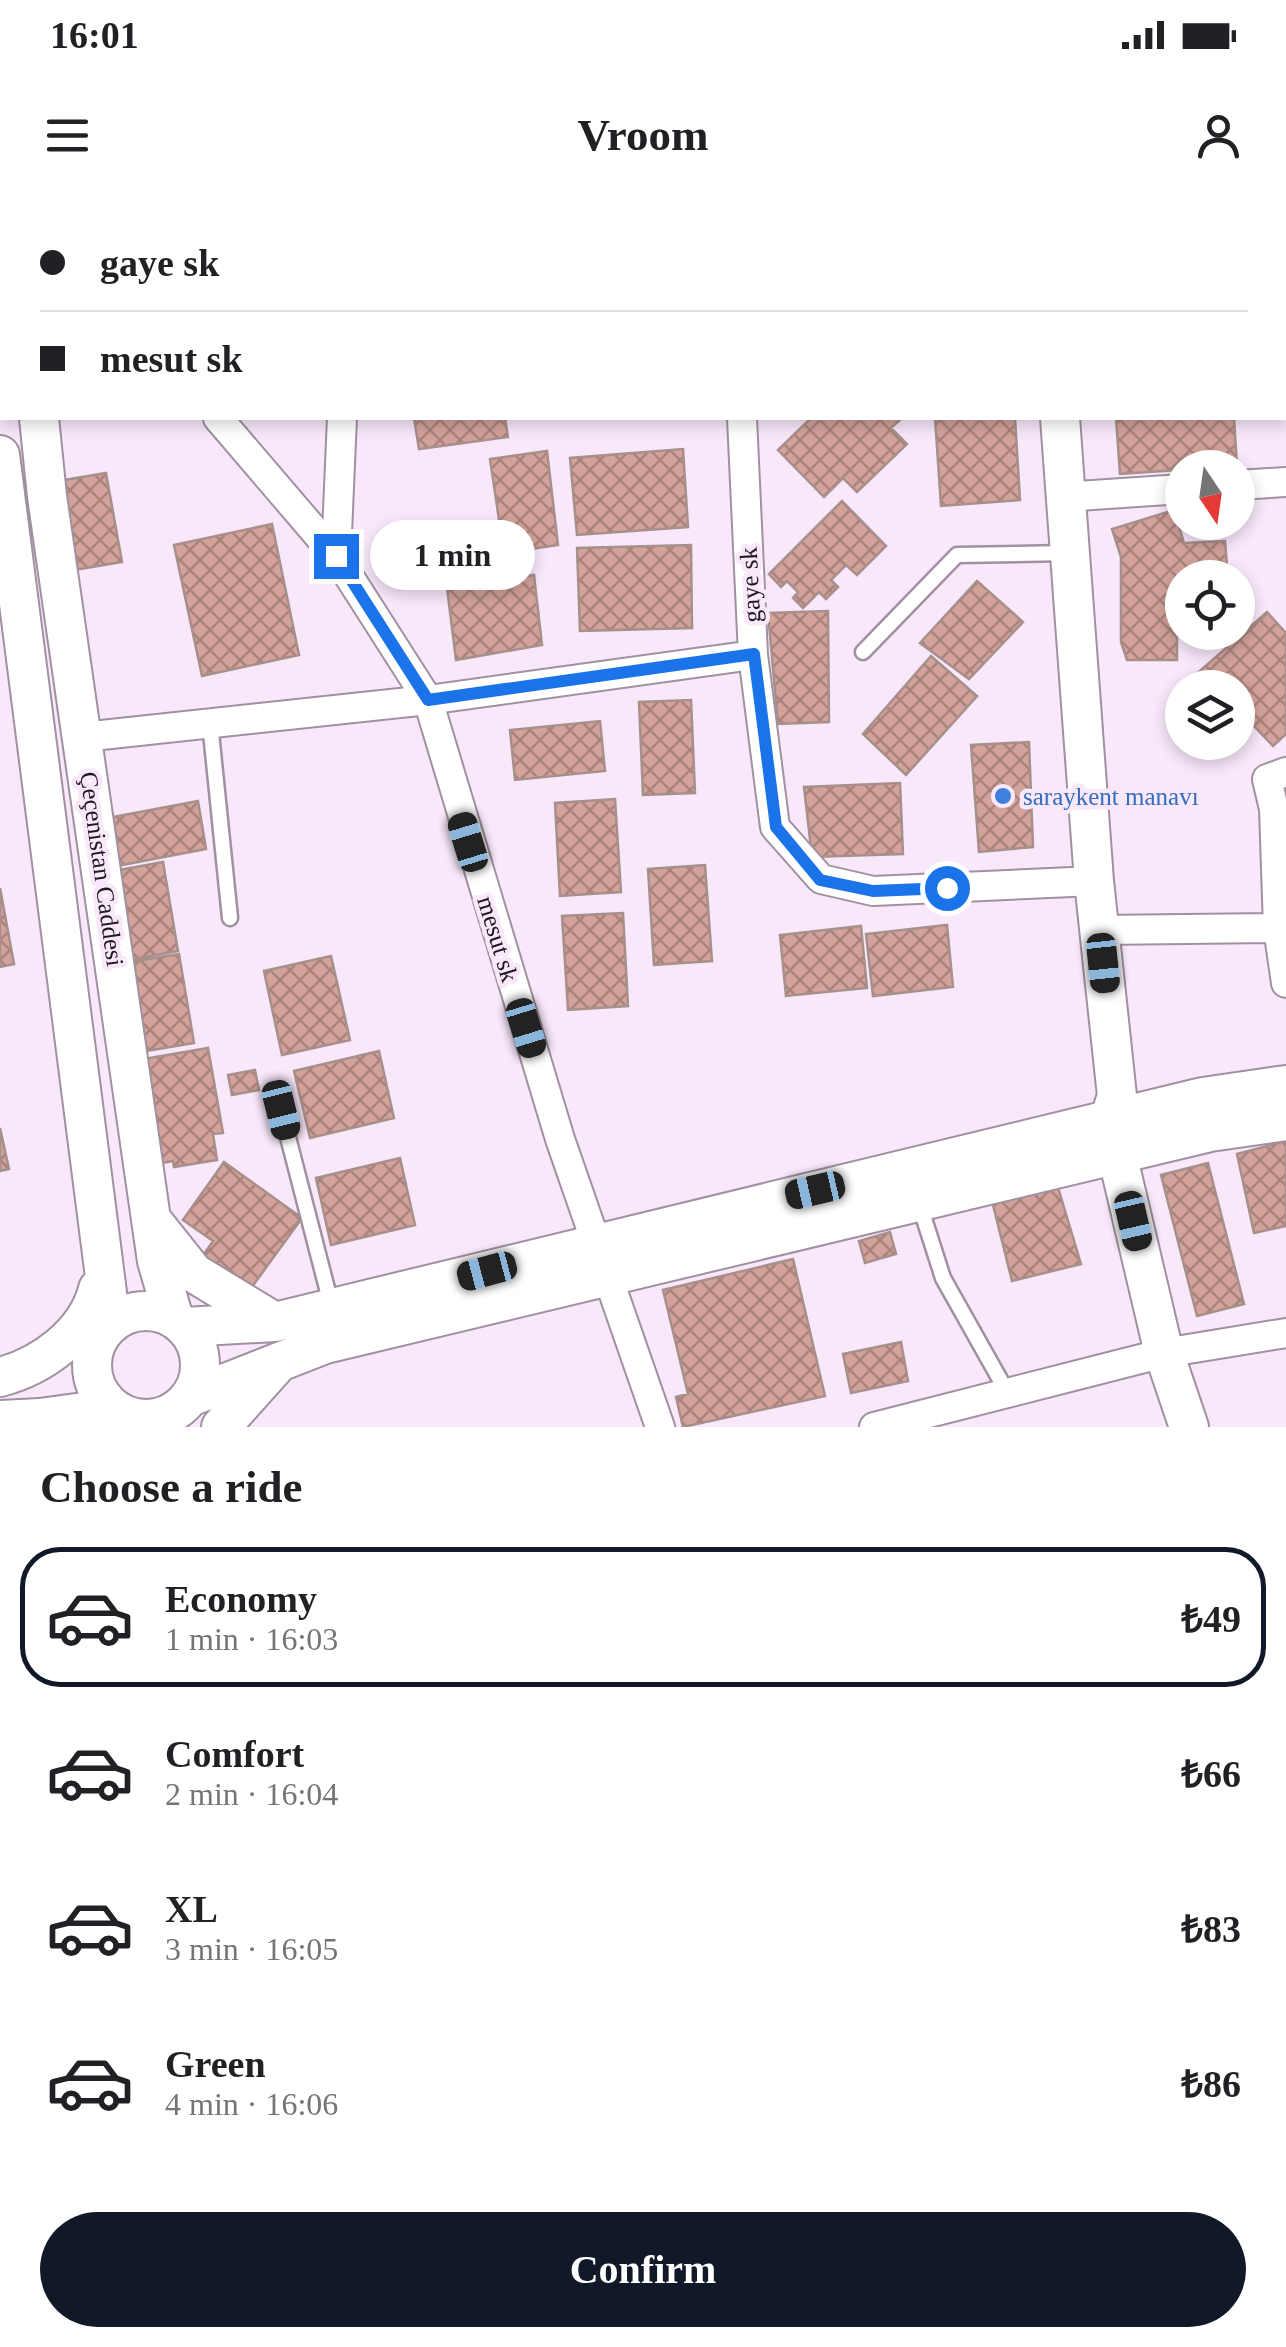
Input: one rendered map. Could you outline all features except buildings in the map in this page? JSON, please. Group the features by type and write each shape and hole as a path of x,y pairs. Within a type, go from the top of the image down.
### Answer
{"street":[{"name":"Çeçenistan Caddesi","path":"39,420 151,1218 179,1323"},
{"name":"mesut sk","path":"220,420 336,556 428,700 601,1259 660,1427"},
{"path":"336,556 342,420"},
{"name":"gaye sk","path":"742,420 754,654 776,827 820,880 873,891 1094,881"},
{"path":"1060,420 1094,881 1117,1096 1114,1138 1164,1353 1189,1427"},
{"name":"Çeçenistan Caddesi","path":"0,455 39,736 110,1324"},
{"path":"1255,484 1286,482"},
{"path":"1063,497 1165,490"},
{"path":"83,736 428,700 754,654"},
{"path":"1286,772 1267,779 1274,809 1286,983"},
{"path":"1099,930 1282,927"},
{"path":"0,1420 142,1419 188,1409 279,1340 332,1309 919,1202 1114,1138 1203,1097 1286,1085"},
{"path":"114,1418 97,1390 92,1367 96,1343 110,1324 142,1311 179,1323 279,1340 601,1259 1114,1138 1210,1132 1286,1121"},
{"path":"151,1218 194,1273 279,1340"},
{"path":"0,1378 41,1364 70,1335 98,1294 100,1251"},
{"path":"179,1323 200,1361 188,1409"},
{"path":"874,1427 1164,1353 1286,1332"},
{"path":"221,1427 279,1340"}],"lane":[{"path":"863,652 957,555 1068,553"},
{"path":"210,723 230,918"},
{"path":"281,1110 332,1309"},
{"path":"919,1202 943,1278 1007,1392"}],"place":[{"name":"saraykent manavı","path":"1003,796"}],"route":[{"path":"336,556 428,700 754,654 776,827 820,880 873,891 947,888"}]}
